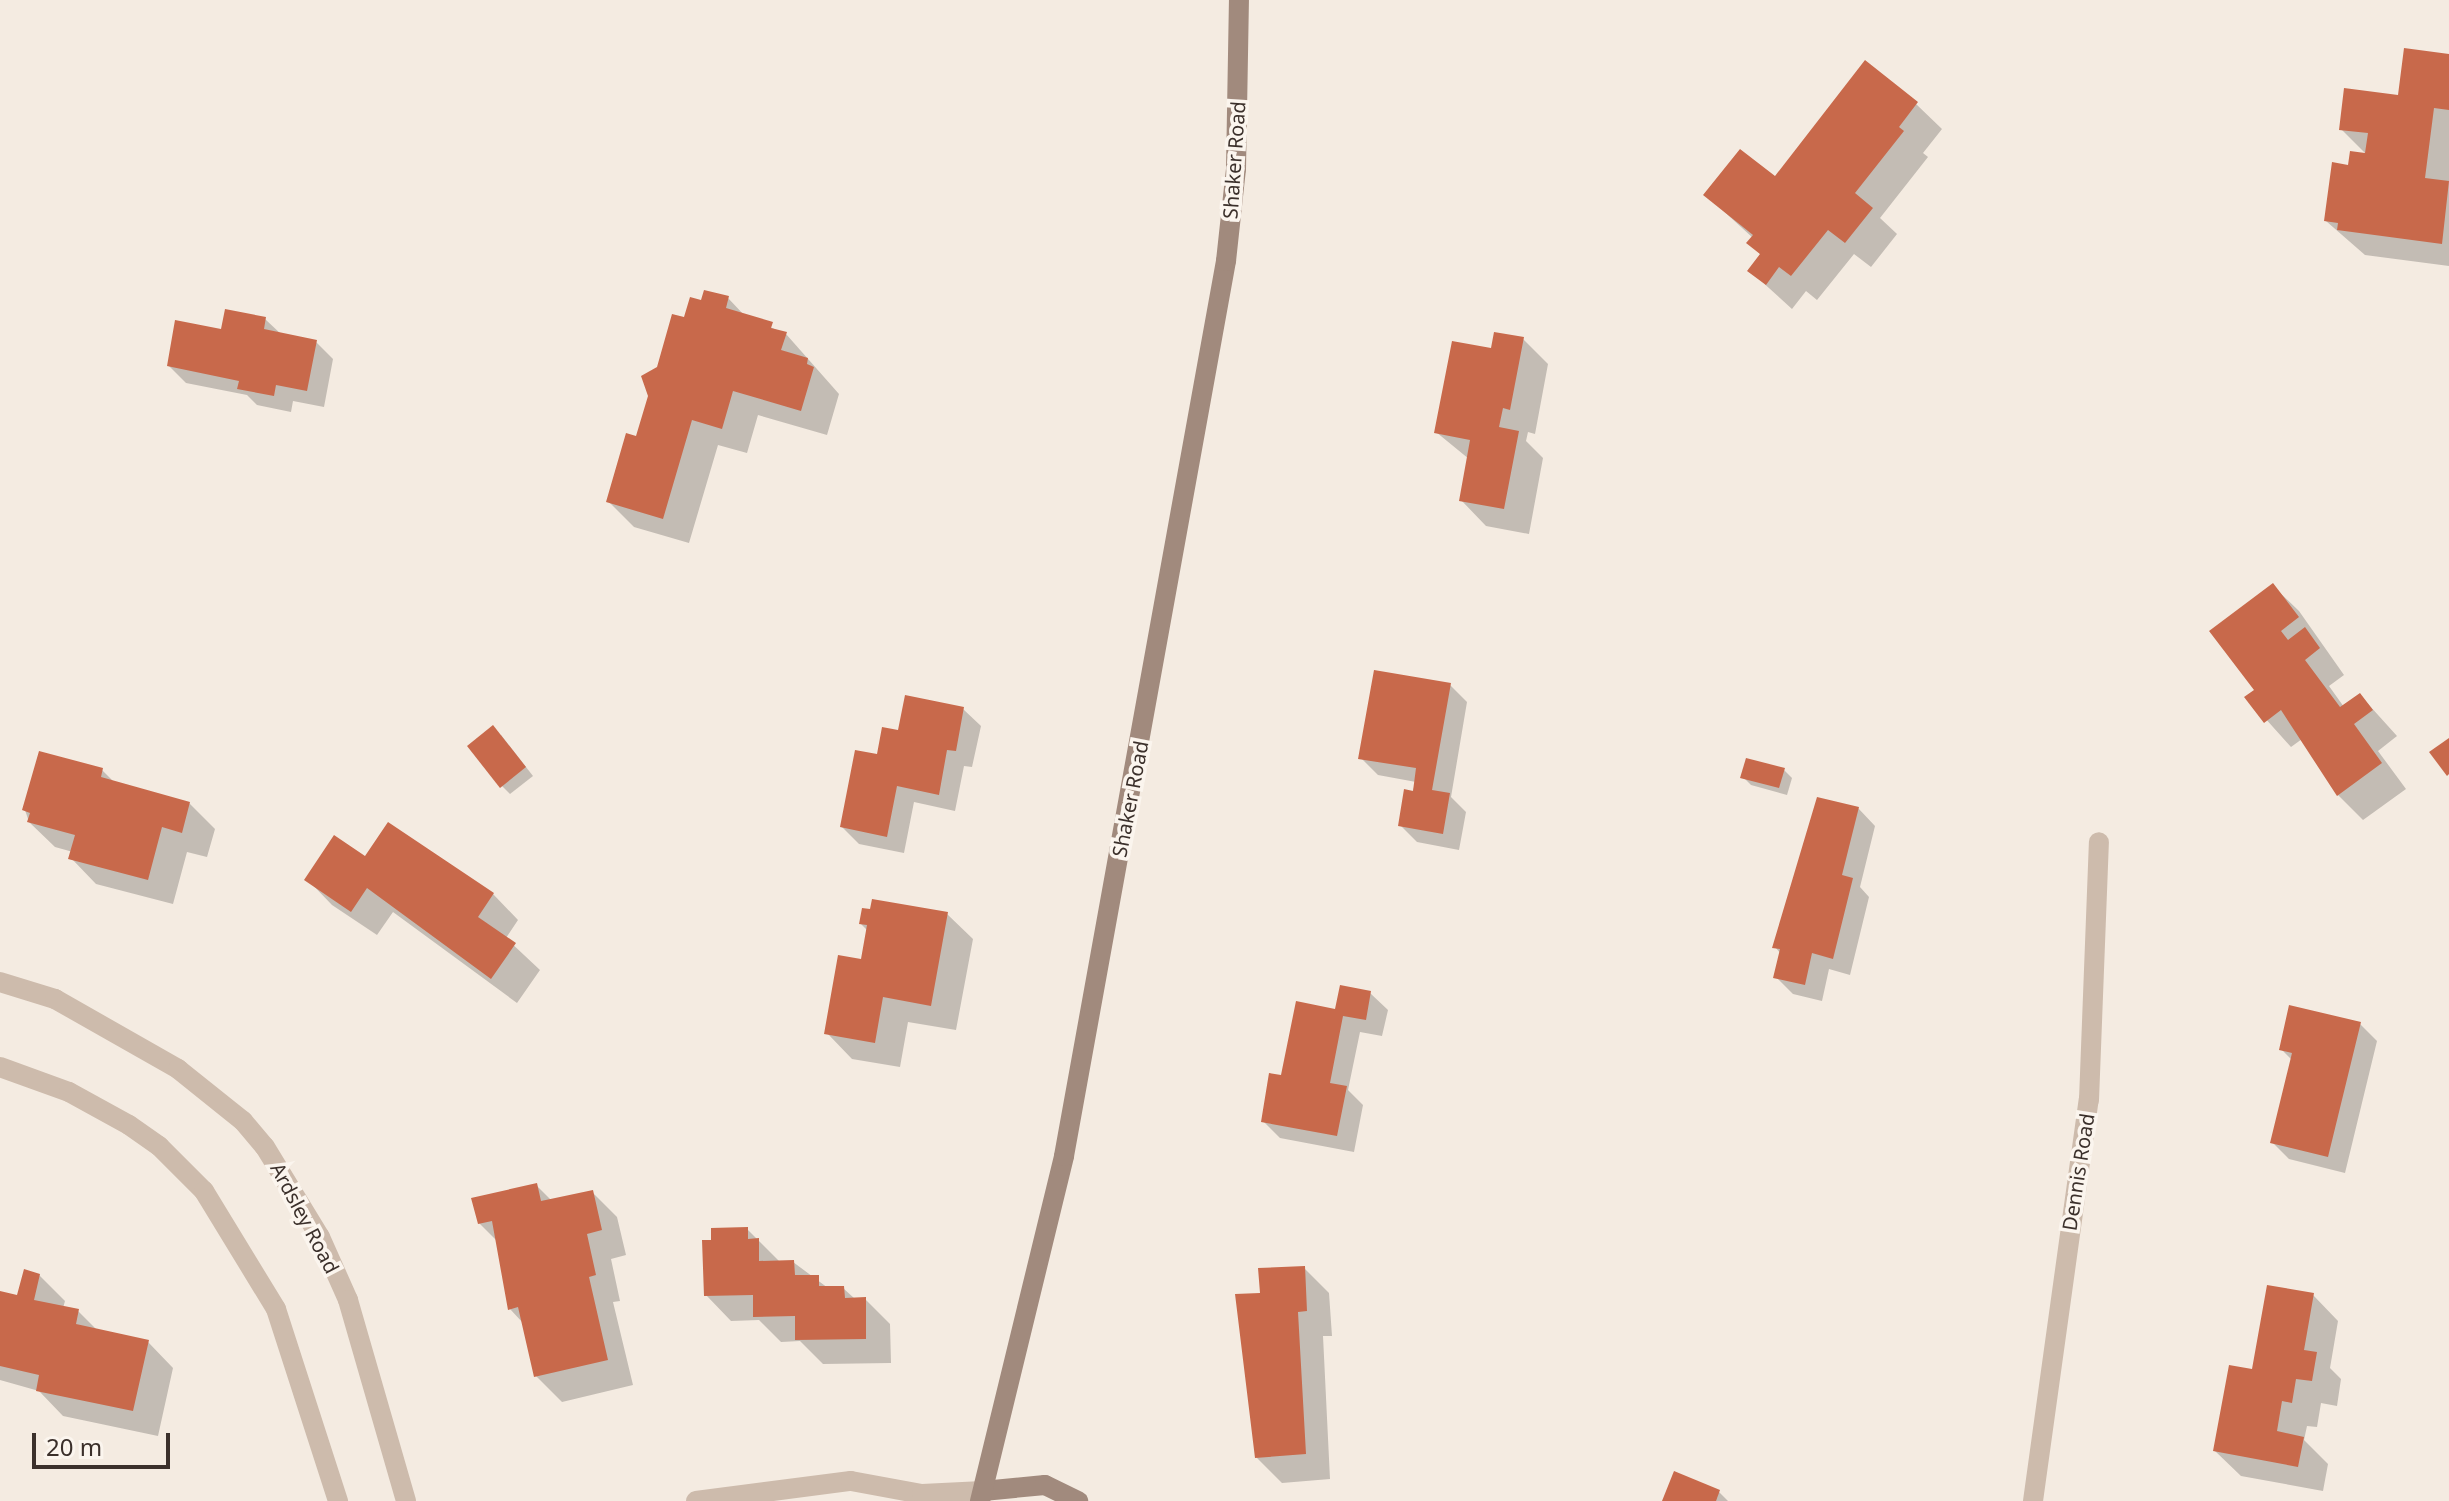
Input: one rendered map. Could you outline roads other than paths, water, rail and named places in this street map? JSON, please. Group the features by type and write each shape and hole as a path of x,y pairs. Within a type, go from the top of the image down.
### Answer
{"main road":[{"name":"Shaker Road","path":"981,1496 1064,1156 1226,261 1236,169 1239,0"},
{"path":"981,1496 1045,1485 1078,1501"}],"street":[{"name":"Dennis Road","path":"2033,1501 2089,1100 2099,842"},
{"name":"Ardsley Road","path":"0,982 55,999 178,1069 243,1121 265,1147 320,1237 348,1300 406,1501"},
{"path":"0,1067 69,1092 129,1125 159,1146 204,1191 276,1309 338,1501"},
{"path":"696,1501 851,1481 922,1494 981,1496"}]}
